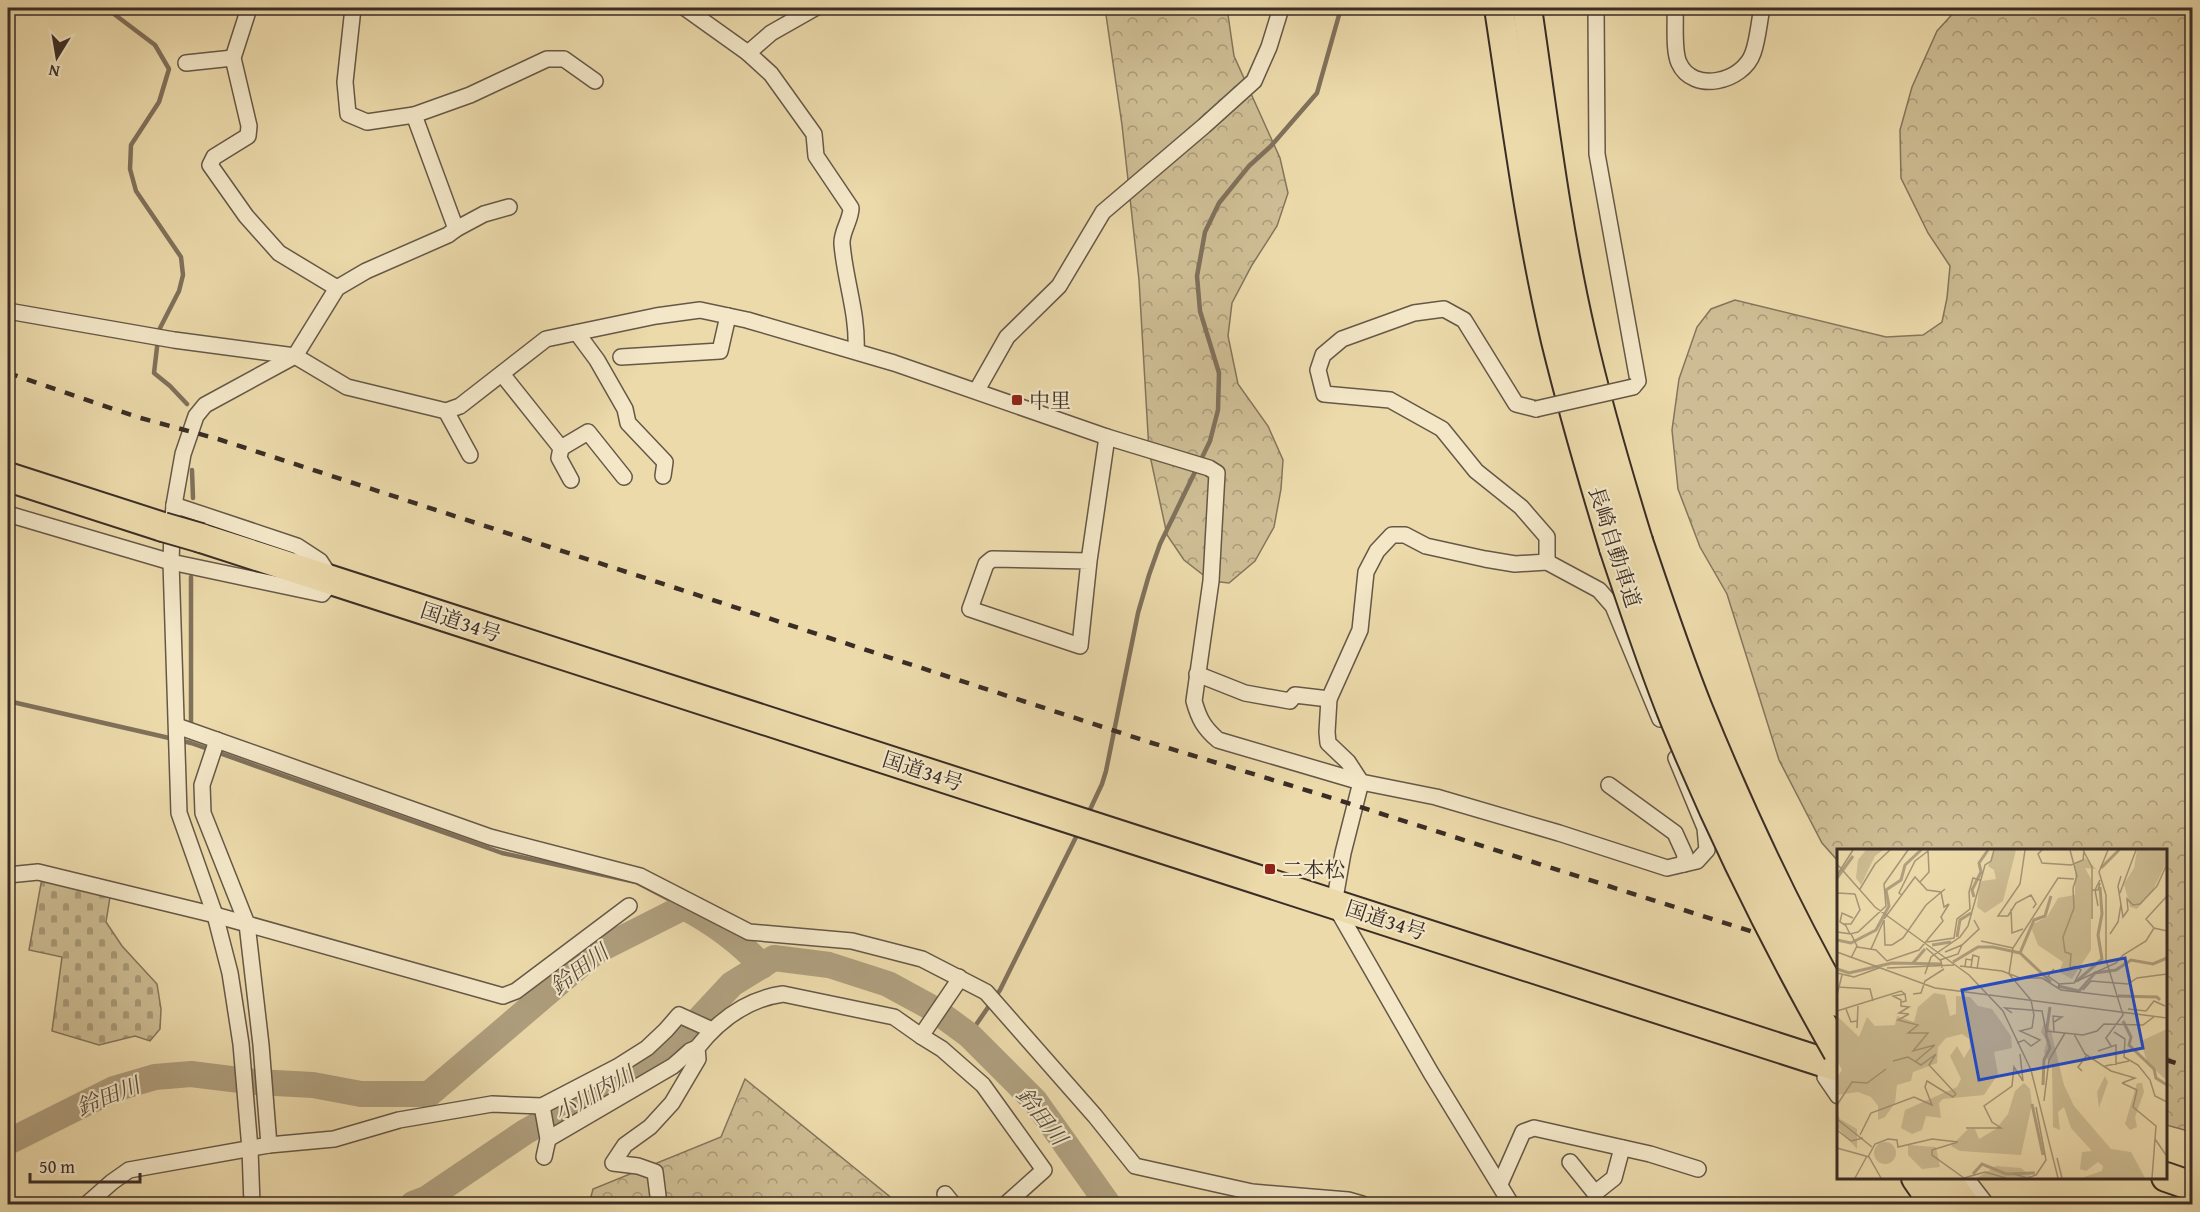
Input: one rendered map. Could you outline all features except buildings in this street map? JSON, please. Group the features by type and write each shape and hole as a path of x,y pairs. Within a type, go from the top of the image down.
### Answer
{"highway":[{"name":"長崎自動車道","path":"1499,8 1530,208 1556,339 1585,451 1749,824 1821,971 1837,999"},
{"name":"長崎自動車道","path":"1527,8 1555,205 1580,333 1608,446 1626,544 1675,718 1725,835 1835,1060"},
{"name":"国道34号","path":"8,477 169,516 201,538 1334,904 1835,1060"},
{"path":"2167,1178 2193,1186"},
{"path":"1917,1179 1934,1204"},
{"path":"1947,1179 1964,1204"}],"street":[{"path":"249,8 233,58 249,126 248,136 214,157 210,165 246,216 279,253 337,288"},
{"path":"353,8 345,82 348,114 367,122 414,115 470,95 547,59 564,59 595,81"},
{"path":"685,8 748,53 771,74 814,134 816,156 851,208 851,216 842,241 857,329 856,351"},
{"path":"748,53 771,33 815,8"},
{"path":"976,390 1007,338 1059,286 1103,212 1254,81 1269,47 1281,8"},
{"path":"1547,562 1547,537 1521,507 1476,471 1442,429 1390,400 1324,394 1318,370 1323,355 1342,339 1414,313 1444,309 1464,320 1516,404 1536,409 1633,387 1638,381 1597,154 1596,8"},
{"path":"1675,8 1678,60 1685,74 1699,80 1717,81 1738,73 1753,55 1762,8"},
{"path":"186,63 233,58"},
{"path":"414,115 456,229"},
{"path":"252,1204 241,1044 230,973 215,915 179,813 178,728 169,516 183,454 196,416 205,405 295,356 337,288 366,271 448,235 484,214 509,207"},
{"path":"8,311 149,336 295,356 347,387 446,411 460,406 546,339 656,316 700,310 747,320 856,351 976,390 1107,437 1209,468 1217,473 1211,581 1194,701 1199,720 1205,730 1218,740 1361,782 1436,797 1667,868 1697,861 1707,850 1705,828 1613,606 1599,590 1547,562 1515,564 1485,560 1426,546 1405,535 1392,535 1377,550 1366,572 1360,630 1329,699 1328,743 1348,762 1361,782 1343,853 1334,904 1431,1073 1511,1204"},
{"path":"621,357 720,351 728,316"},
{"path":"577,333 609,380 625,410 628,423 665,462 663,476"},
{"path":"502,374 561,448"},
{"path":"446,411 470,455"},
{"path":"571,480 559,458 561,448 588,432 624,477"},
{"path":"1089,561 992,559 986,564 970,609 1080,646 1089,561 1107,437"},
{"path":"8,514 171,562 322,594 333,581 320,561 297,546 169,516"},
{"path":"1197,674 1245,693 1290,701 1295,695 1329,699"},
{"path":"178,728 490,837 640,876 748,932 852,941 922,959 958,980 987,993 1095,1116 1135,1166 1252,1192 1348,1200 1362,1204"},
{"path":"216,741 202,785 202,813 248,924 269,1145"},
{"path":"1609,786 1675,833 1685,855 1684,864"},
{"path":"182,822 221,860"},
{"path":"8,875 38,872 215,915 503,996 516,991 629,906"},
{"path":"923,1034 958,980"},
{"path":"549,1139 673,1066 697,1048 711,1029 729,1016 765,997 783,994 894,1017 942,1048 983,1085 1044,1170 1006,1204"},
{"path":"87,1204 129,1170 269,1145 334,1139 399,1120 492,1104 542,1109 617,1067 647,1047 666,1030 679,1014 711,1029"},
{"path":"659,1204 655,1172 638,1166 613,1163 626,1145 650,1127 672,1103 698,1059 697,1048"},
{"path":"1835,1060 1826,1077 1837,1093"},
{"path":"542,1109 549,1139 544,1157"},
{"path":"1500,1184 1522,1132 1534,1128 1622,1148 1698,1169"},
{"path":"1570,1162 1599,1199 1614,1178 1622,1148"},
{"path":"1967,1179 1986,1204"}],"green space":[{"path":"8,8 12,8 11,39 8,50"},
{"path":"1105,8 1227,8 1234,56 1280,158 1288,193 1277,226 1252,265 1232,303 1228,336 1238,384 1268,426 1283,460 1281,489 1274,527 1255,561 1229,583 1211,581 1184,560 1167,535 1149,451 1139,280 1122,125"},
{"path":"1958,8 2192,8 2192,1132 2167,1125 2167,849 1837,849 1837,860 1822,843 1779,760 1727,594 1700,547 1678,489 1672,430 1679,379 1697,327 1711,309 1735,300 1886,337 1923,335 1942,322 1950,266 1928,233 1901,178 1900,130 1912,87 1937,31"},
{"path":"42,878 110,897 106,922 122,946 157,984 161,1009 160,1029 150,1041 135,1036 99,1045 52,1031 62,957 29,950"},
{"path":"745,1079 894,1200 889,1204 589,1204 593,1189 721,1137"}],"waterway":[{"path":"106,8 155,45 169,69 159,102 131,145 130,169 136,191 181,257 183,275 179,291 159,330 154,373 187,404"},
{"path":"1087,816 1106,771 1138,613 1149,575 1160,544 1210,441 1218,410 1219,373 1200,311 1197,276 1205,232 1219,203 1249,166 1271,146 1317,93 1341,8"},
{"path":"192,470 193,498"},
{"path":"191,577 191,728"},
{"path":"8,701 191,743 502,853 636,882 684,907"},
{"path":"969,1035 1000,990 1079,831"},
{"name":"鈴田川","path":"8,1142 114,1089 155,1077 191,1074 256,1082 313,1085 361,1094 429,1094 595,952 684,907 726,933 762,966"},
{"name":"鈴田川","path":"413,1204 426,1199 525,1132 650,1062 675,1045 732,984 774,958 829,965 888,984 932,1008 969,1035 1035,1101 1108,1204"}],"railway":[{"path":"8,373 137,417 218,439 1152,743 1837,959"},
{"path":"2167,1060 2192,1068"}],"place":[{"name":"中里","path":"1017,400"},
{"name":"二本松","path":"1270,869"}],"water label":[{"name":"小川内川","path":"594,1093"}]}
